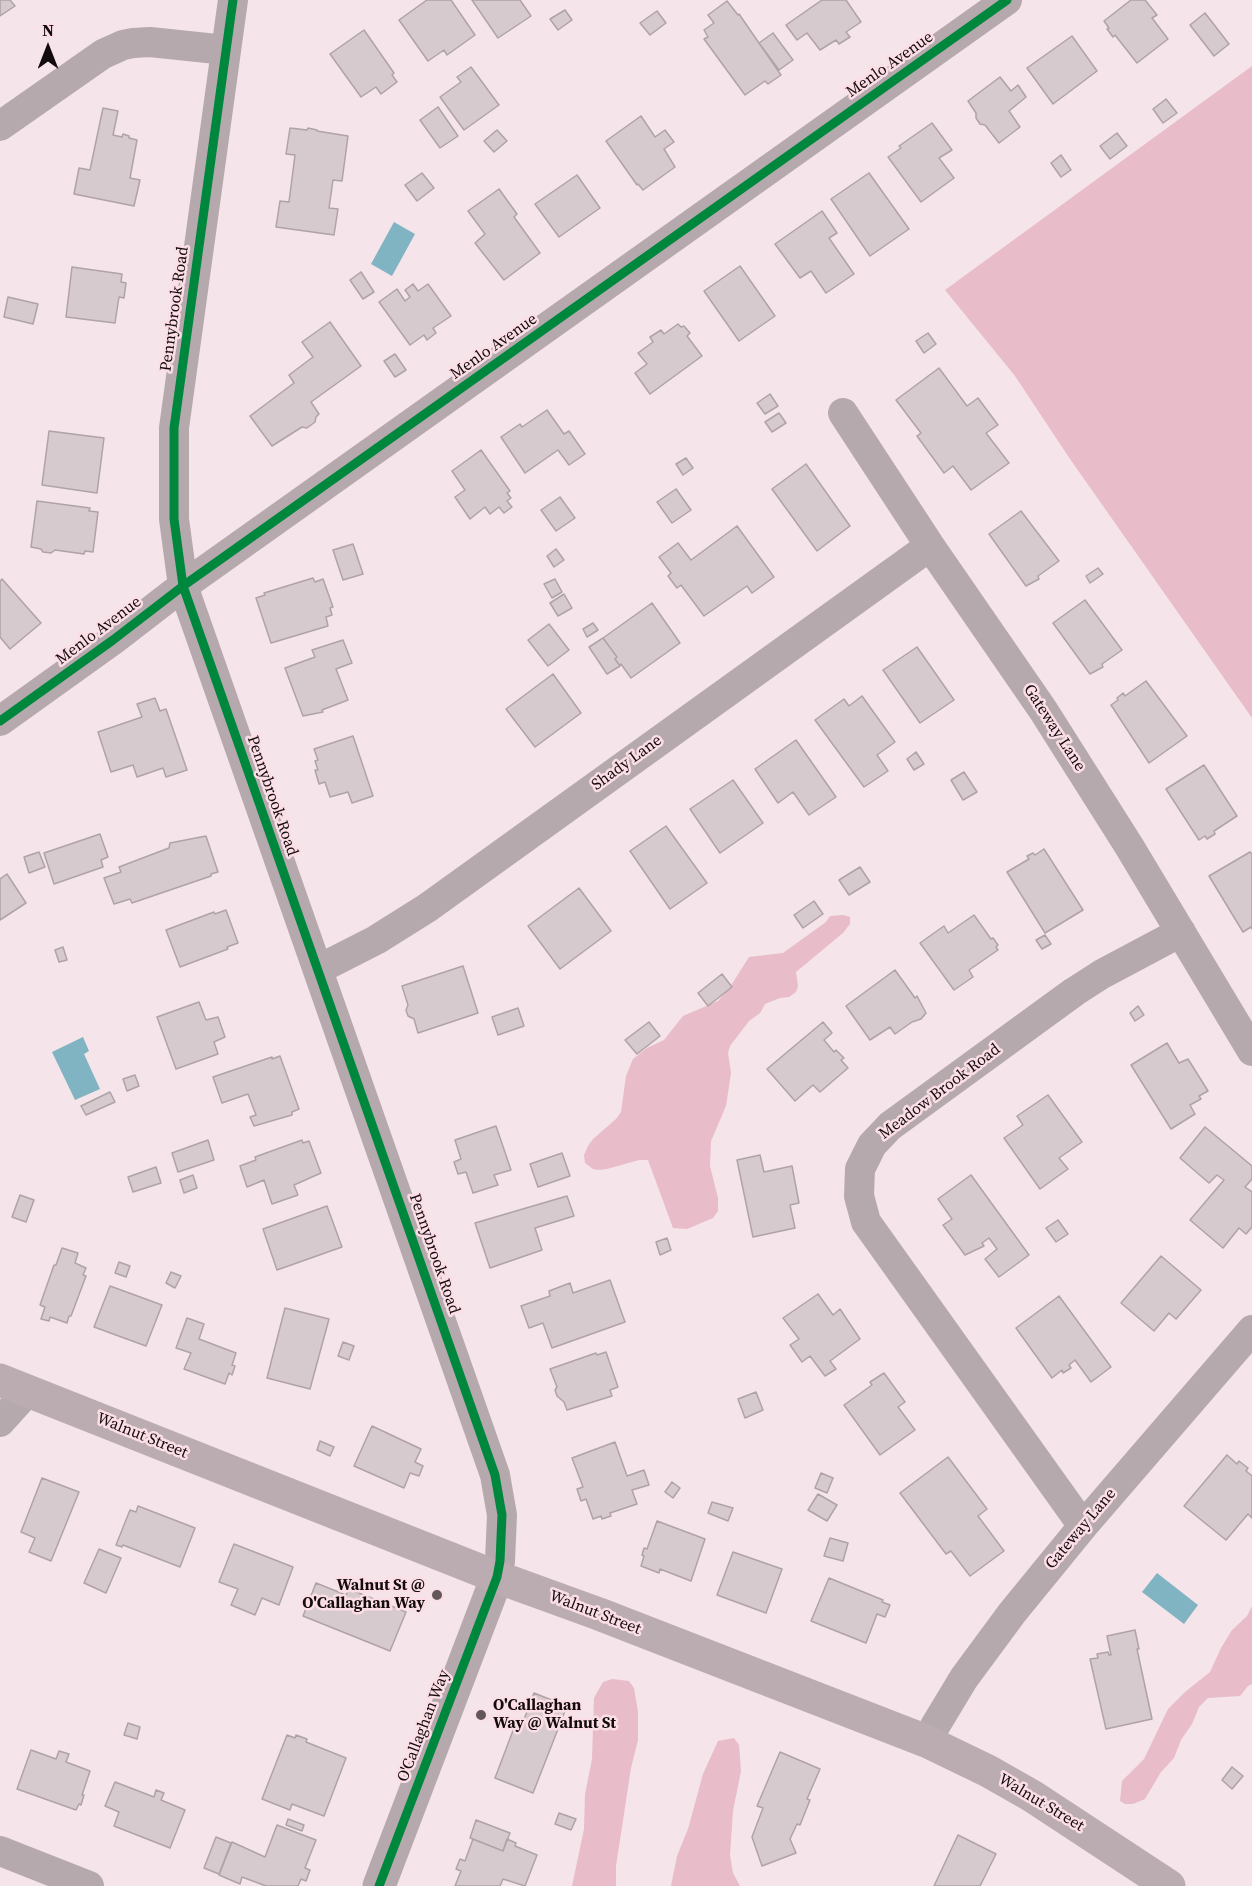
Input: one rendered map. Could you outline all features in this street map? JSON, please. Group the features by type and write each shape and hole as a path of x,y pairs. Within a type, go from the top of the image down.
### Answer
{"main road":[{"name":"Walnut Street","path":"14,1386 497,1577 599,1614 926,1741 1032,1796 1170,1886"}],"street":[{"name":"Pennybrook Road","path":"233,0 174,429 174,519 183,586 495,1475 501,1515 500,1560 497,1577"},
{"name":"Menlo Avenue","path":"0,721 113,640 183,586 1007,0"},
{"path":"0,126 103,54 123,45 133,42 150,42 226,50"},
{"name":"Gateway Lane","path":"843,413 930,546 1043,710 1252,1051"},
{"name":"Shady Lane","path":"319,969 376,940 427,908 930,546"},
{"name":"Meadow Brook Road","path":"1083,1526 869,1228 861,1209 859,1196 860,1169 872,1144 891,1126 1074,992 1180,932"},
{"name":"Gateway Lane","path":"926,1741 947,1704 983,1652 1083,1526 1252,1330"},
{"path":"0,1422 14,1386"},
{"name":"O'Callaghan Way","path":"379,1886 497,1577"},
{"path":"0,1851 89,1886"}],"shaded area":[{"path":"1252,66 1252,718 1070,459 1015,376 945,290"},
{"path":"830,916 850,917 850,924 843,933 796,972 798,986 796,992 789,997 765,1004 760,1013 749,1021 730,1046 728,1053 731,1073 726,1106 711,1141 710,1166 718,1198 718,1211 713,1218 687,1229 673,1228 648,1160 598,1170 585,1163 584,1155 588,1146 621,1112 626,1076 633,1059 647,1048 664,1040 683,1016 718,1001 749,957 783,953 826,922"},
{"path":"1252,1606 1252,1684 1240,1696 1208,1698 1199,1707 1174,1758 1161,1772 1145,1799 1133,1804 1120,1801 1122,1781 1144,1759 1168,1709 1210,1672 1232,1630 1247,1616"},
{"path":"612,1679 629,1681 634,1688 638,1712 638,1740 631,1768 616,1866 616,1886 572,1886 584,1829 585,1794 592,1759 594,1698 603,1682"},
{"path":"734,1738 739,1745 741,1771 733,1811 730,1855 733,1873 740,1886 671,1886 677,1856 688,1829 703,1774 718,1741"}],"water":[{"path":"394,222 415,234 392,276 371,264"},
{"path":"83,1037 89,1051 84,1054 100,1089 75,1100 52,1052"},
{"path":"1157,1573 1198,1605 1184,1624 1142,1592"}],"building":[{"path":"0,0 10,0 15,6 0,16"},
{"path":"427,0 451,0 475,35 447,55 444,50 428,61 399,20"},
{"path":"472,0 520,0 531,16 498,38"},
{"path":"822,0 846,0 861,22 846,32 850,37 839,44 836,40 820,50 807,33 797,40 786,25"},
{"path":"1131,0 1145,0 1157,15 1152,18 1168,39 1137,63 1115,35 1113,37 1104,21"},
{"path":"727,1 739,14 781,75 768,84 765,81 745,95 704,39 708,37 704,30 714,23 708,15"},
{"path":"565,10 572,20 558,30 550,19"},
{"path":"657,11 666,23 650,35 640,23"},
{"path":"1205,13 1229,44 1214,56 1190,25"},
{"path":"364,30 394,73 392,75 397,82 381,94 376,87 361,97 330,54"},
{"path":"773,33 793,60 779,70 759,43"},
{"path":"1072,36 1097,71 1053,104 1027,68"},
{"path":"471,67 499,105 464,130 440,97 461,82 457,77"},
{"path":"1000,77 1011,91 1018,85 1026,97 1009,111 1020,127 999,143 985,125 980,124 968,101"},
{"path":"1166,99 1177,113 1163,123 1153,109"},
{"path":"438,107 458,136 440,148 420,120"},
{"path":"103,108 118,111 113,135 122,137 123,134 137,140 130,178 140,180 134,206 74,194 79,168 90,170"},
{"path":"641,116 655,137 665,130 674,142 664,149 675,167 643,190 606,141"},
{"path":"932,123 952,150 939,158 954,178 921,202 888,157 901,148 899,146"},
{"path":"290,128 307,130 308,128 348,136 342,181 333,180 329,208 338,209 334,235 276,227 280,201 289,202 295,155 286,154"},
{"path":"497,130 507,141 494,152 484,141"},
{"path":"1117,133 1127,146 1110,159 1100,146"},
{"path":"1061,155 1071,170 1061,177 1051,163"},
{"path":"422,173 434,188 417,201 405,185"},
{"path":"869,173 909,229 870,256 831,199"},
{"path":"577,175 600,208 559,237 535,204"},
{"path":"499,189 517,214 514,217 540,253 504,280 475,243 485,234 468,211"},
{"path":"822,211 837,233 829,238 854,274 826,293 811,271 800,278 775,244"},
{"path":"740,266 775,316 739,341 704,291"},
{"path":"72,267 122,274 121,282 126,283 124,298 119,297 115,323 66,317"},
{"path":"361,272 374,292 363,299 350,280"},
{"path":"413,284 418,291 428,284 451,316 433,328 436,333 427,340 424,335 410,345 379,302 397,289 405,301 410,297 405,290"},
{"path":"8,297 38,304 33,324 4,317"},
{"path":"330,322 361,366 311,402 319,414 315,422 307,428 302,427 272,446 250,416 294,383 289,375 313,357 302,342"},
{"path":"678,324 681,327 684,326 690,333 687,336 702,356 650,394 635,373 647,364 638,353 653,342 650,337 661,330 664,334"},
{"path":"928,333 936,344 924,353 916,341"},
{"path":"395,354 406,370 395,377 384,361"},
{"path":"939,368 967,406 978,398 998,425 986,433 1009,463 971,490 953,466 944,473 917,436 921,433 896,400"},
{"path":"770,394 778,406 765,414 757,403"},
{"path":"547,410 564,434 569,431 585,454 569,465 558,450 525,473 501,437 520,424 522,427"},
{"path":"779,413 786,423 772,432 765,422"},
{"path":"49,431 104,438 97,493 42,485"},
{"path":"481,450 510,491 507,493 511,498 507,501 512,507 504,513 499,507 490,514 485,507 470,519 455,497 465,490 452,471"},
{"path":"686,458 693,468 683,475 676,464"},
{"path":"806,464 850,526 817,551 772,489"},
{"path":"676,489 691,510 672,523 657,502"},
{"path":"560,497 575,518 556,531 541,510"},
{"path":"37,501 90,508 89,511 98,512 93,552 85,551 84,554 55,550 51,553 31,547"},
{"path":"1021,511 1059,561 1038,576 1039,579 1026,586 989,534"},
{"path":"737,526 774,577 752,593 747,586 704,616 681,585 677,588 668,576 671,573 659,557 678,543 691,560"},
{"path":"353,544 363,574 343,580 333,550"},
{"path":"556,549 564,560 554,567 547,556"},
{"path":"1098,568 1103,574 1090,583 1086,576"},
{"path":"313,578 315,582 323,579 333,607 330,608 332,615 326,617 328,626 271,643 256,598 265,595 264,593"},
{"path":"2,579 41,623 10,649 0,637 0,581"},
{"path":"555,579 562,592 552,598 544,584"},
{"path":"564,594 572,608 558,616 550,603"},
{"path":"1085,600 1122,650 1102,664 1103,667 1090,674 1053,623"},
{"path":"652,603 680,643 631,678 615,659 617,657 603,638"},
{"path":"593,623 598,630 587,637 583,629"},
{"path":"549,624 569,650 548,666 528,640"},
{"path":"603,638 617,657 615,659 620,666 607,674 589,647"},
{"path":"343,640 352,663 336,669 348,700 322,710 323,712 303,716 285,668 315,657 312,650"},
{"path":"917,647 954,700 920,723 883,670"},
{"path":"553,674 581,713 535,747 506,709"},
{"path":"1146,681 1187,736 1149,763 1111,705 1123,693 1125,696"},
{"path":"862,696 895,742 877,755 888,771 864,787 815,720 844,699 849,706"},
{"path":"155,698 160,711 166,709 187,770 166,777 163,768 137,777 133,765 111,772 98,732 142,717 137,704"},
{"path":"353,736 373,796 352,803 348,792 330,797 325,782 319,784 315,770 318,770 315,761 318,760 314,749"},
{"path":"796,740 836,797 809,815 793,792 778,803 755,769"},
{"path":"916,752 924,764 914,770 907,759"},
{"path":"1204,765 1237,816 1214,831 1215,834 1207,839 1205,836 1199,840 1166,789"},
{"path":"964,772 977,792 963,800 951,780"},
{"path":"733,780 763,823 720,853 690,809"},
{"path":"666,826 707,883 670,909 630,851"},
{"path":"100,834 108,857 101,860 103,867 54,884 44,853"},
{"path":"206,836 218,872 132,903 130,899 114,904 104,878 121,872 119,867 169,848 170,843"},
{"path":"1044,849 1083,910 1045,933 1007,872 1029,859 1027,856 1033,853 1035,855"},
{"path":"39,852 45,867 29,873 24,857"},
{"path":"1250,852 1252,854 1252,929 1251,927 1243,932 1209,876"},
{"path":"860,867 870,882 849,895 839,880"},
{"path":"7,874 26,903 0,920 0,879"},
{"path":"579,888 611,931 560,969 528,926"},
{"path":"814,901 823,914 803,928 794,915"},
{"path":"226,910 238,943 180,967 166,930 214,912 215,914"},
{"path":"974,915 998,945 996,947 998,950 969,970 973,977 954,990 920,943 944,926 948,933"},
{"path":"1045,935 1051,944 1042,949 1036,940"},
{"path":"63,947 67,960 59,962 55,950"},
{"path":"463,966 478,1013 418,1033 414,1019 408,1016 406,1010 408,1005 402,986"},
{"path":"895,970 915,998 917,996 926,1013 921,1019 912,1022 895,1034 890,1027 870,1040 846,1006"},
{"path":"722,974 732,987 708,1006 698,993"},
{"path":"199,1002 206,1020 218,1017 225,1037 214,1042 218,1054 176,1069 157,1017"},
{"path":"1138,1006 1144,1015 1135,1021 1130,1013"},
{"path":"518,1008 524,1026 498,1035 492,1017"},
{"path":"649,1022 660,1036 637,1054 625,1040"},
{"path":"823,1022 832,1033 824,1040 834,1052 836,1050 844,1058 841,1060 848,1068 820,1092 813,1085 795,1101 767,1069"},
{"path":"1167,1043 1179,1063 1188,1059 1208,1091 1199,1096 1201,1099 1190,1105 1195,1114 1171,1129 1131,1065"},
{"path":"280,1056 299,1109 292,1112 292,1115 254,1126 250,1117 256,1115 248,1094 222,1103 213,1077"},
{"path":"135,1075 139,1086 127,1091 123,1079"},
{"path":"110,1092 115,1102 86,1115 81,1106"},
{"path":"1048,1095 1082,1142 1059,1158 1068,1169 1040,1189 1004,1138 1023,1125 1017,1116"},
{"path":"496,1126 511,1170 494,1175 498,1185 473,1193 466,1172 458,1174 454,1162 461,1159 455,1140"},
{"path":"1205,1127 1252,1166 1252,1179 1245,1187 1252,1192 1252,1227 1246,1234 1239,1228 1223,1248 1190,1220 1224,1180 1217,1175 1209,1183 1180,1158"},
{"path":"208,1140 214,1160 178,1172 172,1153"},
{"path":"302,1140 303,1143 309,1141 321,1173 294,1185 298,1195 272,1204 264,1180 247,1187 240,1166 256,1160 255,1157"},
{"path":"562,1153 570,1176 538,1187 530,1164"},
{"path":"760,1155 764,1172 792,1166 799,1203 790,1205 795,1228 753,1237 737,1160"},
{"path":"156,1167 161,1183 133,1192 128,1177"},
{"path":"193,1175 197,1188 184,1193 180,1180"},
{"path":"971,1175 1029,1255 999,1277 985,1259 997,1249 989,1238 982,1243 984,1246 965,1255 943,1225 952,1219 938,1199"},
{"path":"20,1195 34,1200 26,1222 12,1217"},
{"path":"567,1196 574,1216 535,1228 542,1250 490,1268 475,1223"},
{"path":"327,1206 342,1247 277,1270 263,1229"},
{"path":"1058,1220 1068,1234 1056,1242 1046,1228"},
{"path":"667,1238 671,1250 660,1255 656,1242"},
{"path":"62,1248 78,1253 75,1263 86,1268 83,1275 86,1276 67,1323 50,1317 49,1321 41,1319 45,1307 40,1305"},
{"path":"1161,1256 1201,1290 1176,1319 1169,1313 1154,1331 1121,1303"},
{"path":"119,1262 130,1266 126,1277 115,1273"},
{"path":"171,1272 181,1276 175,1288 166,1283"},
{"path":"610,1280 625,1322 552,1348 543,1323 529,1328 521,1306 550,1296 549,1291 570,1283 573,1293"},
{"path":"110,1286 162,1305 146,1346 94,1327"},
{"path":"818,1294 833,1315 840,1309 860,1339 830,1361 836,1369 825,1376 810,1356 802,1362 790,1345 799,1339 783,1318"},
{"path":"1059,1296 1111,1367 1091,1382 1075,1360 1069,1365 1071,1368 1063,1373 1062,1370 1052,1378 1016,1328"},
{"path":"285,1308 329,1319 310,1389 267,1378"},
{"path":"187,1318 204,1324 199,1339 236,1353 232,1375 229,1373 225,1384 184,1369 191,1353 176,1348"},
{"path":"343,1342 354,1346 349,1360 338,1356"},
{"path":"606,1352 618,1387 610,1390 612,1396 567,1410 564,1402 557,1396 555,1390 557,1387 550,1369 596,1353 597,1355"},
{"path":"884,1373 905,1402 898,1407 915,1430 880,1455 844,1405 872,1385 870,1382"},
{"path":"756,1392 763,1410 745,1418 738,1399"},
{"path":"372,1426 421,1449 415,1462 423,1466 419,1476 410,1473 404,1488 354,1466"},
{"path":"320,1441 334,1447 330,1456 317,1450"},
{"path":"615,1442 627,1476 644,1470 649,1485 632,1490 637,1504 610,1513 611,1516 593,1519 586,1499 581,1501 577,1489 583,1487 572,1458"},
{"path":"1227,1455 1237,1464 1239,1461 1248,1468 1246,1471 1252,1476 1252,1518 1248,1514 1226,1540 1184,1506"},
{"path":"948,1457 987,1509 978,1516 1004,1551 970,1576 951,1551 946,1554 900,1493"},
{"path":"821,1473 833,1478 827,1493 815,1488"},
{"path":"42,1478 79,1492 51,1561 29,1552 35,1538 21,1532"},
{"path":"672,1482 680,1488 673,1498 665,1492"},
{"path":"818,1494 837,1505 827,1521 808,1510"},
{"path":"712,1502 733,1508 728,1521 708,1513"},
{"path":"138,1506 195,1528 180,1567 123,1545 122,1547 116,1545 130,1510 136,1512"},
{"path":"657,1521 705,1539 691,1581 660,1569 659,1573 641,1566 644,1548 647,1549"},
{"path":"830,1538 848,1543 843,1561 824,1556"},
{"path":"234,1544 293,1567 279,1605 262,1598 255,1615 231,1605 238,1589 219,1582"},
{"path":"99,1549 121,1558 106,1593 84,1583"},
{"path":"733,1552 782,1569 766,1613 717,1595"},
{"path":"829,1578 890,1605 885,1617 877,1614 866,1643 811,1621"},
{"path":"316,1583 346,1595 349,1589 406,1612 390,1651 303,1616"},
{"path":"1135,1630 1152,1719 1106,1729 1090,1659 1098,1658 1097,1654 1108,1652 1111,1655 1107,1636"},
{"path":"534,1693 567,1706 533,1793 495,1778 517,1720 523,1722"},
{"path":"128,1723 140,1727 137,1739 124,1735"},
{"path":"287,1735 307,1739 306,1742 346,1758 324,1816 292,1804 290,1810 262,1799"},
{"path":"31,1750 56,1759 59,1751 69,1754 66,1762 90,1771 81,1805 79,1804 76,1810 17,1789"},
{"path":"780,1752 820,1769 807,1799 810,1800 800,1825 797,1824 790,1839 796,1853 762,1866 752,1837 763,1808 757,1806"},
{"path":"1232,1767 1243,1776 1232,1789 1222,1780"},
{"path":"115,1782 154,1797 156,1790 164,1793 161,1800 185,1810 170,1848 114,1826 119,1812 105,1806"},
{"path":"559,1813 576,1819 571,1830 555,1824"},
{"path":"288,1819 304,1825 302,1831 286,1825"},
{"path":"476,1820 510,1833 503,1851 470,1838"},
{"path":"277,1825 316,1840 305,1868 310,1870 306,1881 301,1879 298,1886 266,1886 242,1877 240,1884 219,1875 232,1842 265,1857"},
{"path":"958,1835 996,1854 980,1886 934,1886"},
{"path":"216,1837 231,1843 219,1874 204,1868"},
{"path":"473,1839 503,1851 507,1839 516,1843 515,1846 537,1855 525,1886 503,1879 500,1886 455,1886 461,1871 456,1869 460,1859 465,1861"}],"cycle path":[{"path":"233,0 174,428 174,519 183,586 495,1475 502,1515 497,1577 379,1886"},
{"path":"0,721 113,640 183,586 1007,0"}],"place":[{"name":"Walnut St @ O'Callaghan Way","path":"437,1595"},
{"name":"O'Callaghan Way @ Walnut St","path":"481,1715"}]}
